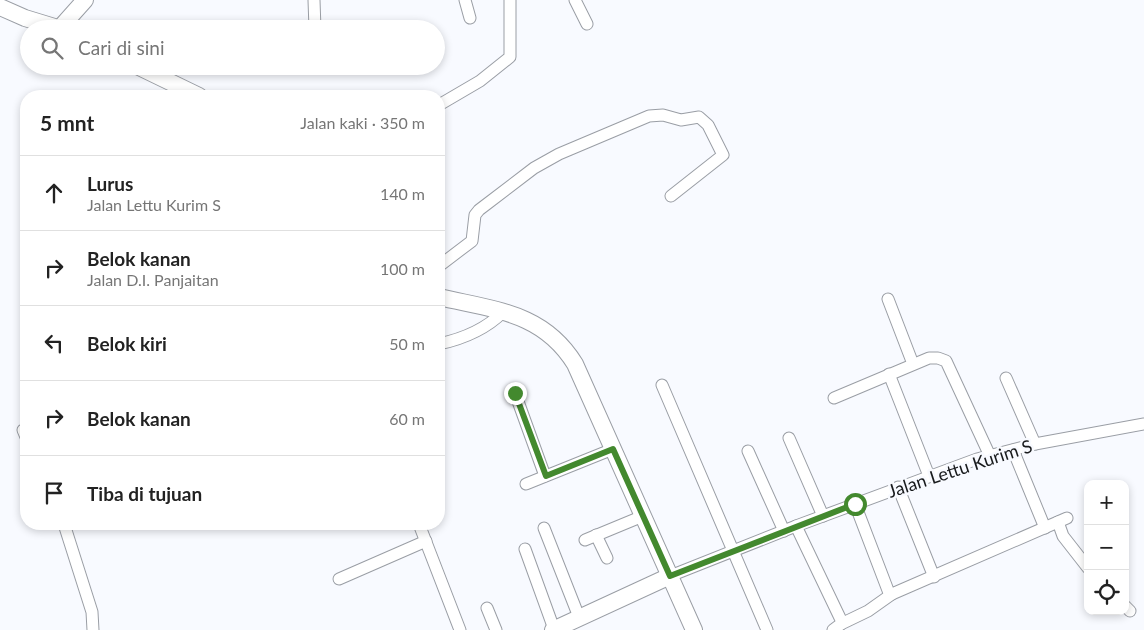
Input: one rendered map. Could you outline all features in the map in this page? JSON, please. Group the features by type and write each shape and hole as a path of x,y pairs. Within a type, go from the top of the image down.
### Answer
{"main road":[{"path":"68,20 85,0"},
{"path":"0,7 31,20"},
{"path":"156,75 187,90"},
{"path":"445,298 521,317 537,324 565,347 575,364 694,630"},
{"path":"564,626 670,576"}],"street":[{"path":"314,0 315,20"},
{"path":"465,0 470,18"},
{"path":"445,101 480,81 510,57 510,0"},
{"path":"575,0 587,24"},
{"path":"445,261 472,241 476,215 479,210 534,168 559,154 649,116 663,115 681,120 699,117 708,125 723,156 671,196"},
{"path":"888,299 913,364"},
{"path":"445,343 455,341 495,321 503,312"},
{"path":"834,398 913,364 929,358 938,358 946,361 990,456"},
{"path":"889,374 929,476"},
{"path":"1006,378 1035,444"},
{"path":"662,385 767,630"},
{"path":"515,393 546,476"},
{"name":"Jalan Lettu Kurim S","path":"670,576 898,487 990,456 1035,444 1144,424"},
{"path":"789,438 823,516"},
{"path":"526,484 613,449"},
{"path":"1013,450 1045,528"},
{"path":"748,451 784,531"},
{"path":"898,487 934,576"},
{"path":"855,504 889,593 892,594"},
{"path":"585,540 644,516"},
{"path":"796,526 837,627 868,611 892,594 1062,520 1063,536 1084,563"},
{"path":"544,528 564,626"},
{"path":"66,530 92,612 93,630"},
{"path":"422,530 460,630"},
{"path":"596,535 607,558"},
{"path":"339,579 426,541"},
{"path":"525,549 564,626"},
{"path":"487,608 496,630"}],"route":[{"path":"515,393 546,476 613,449 670,576 855,504"}]}
